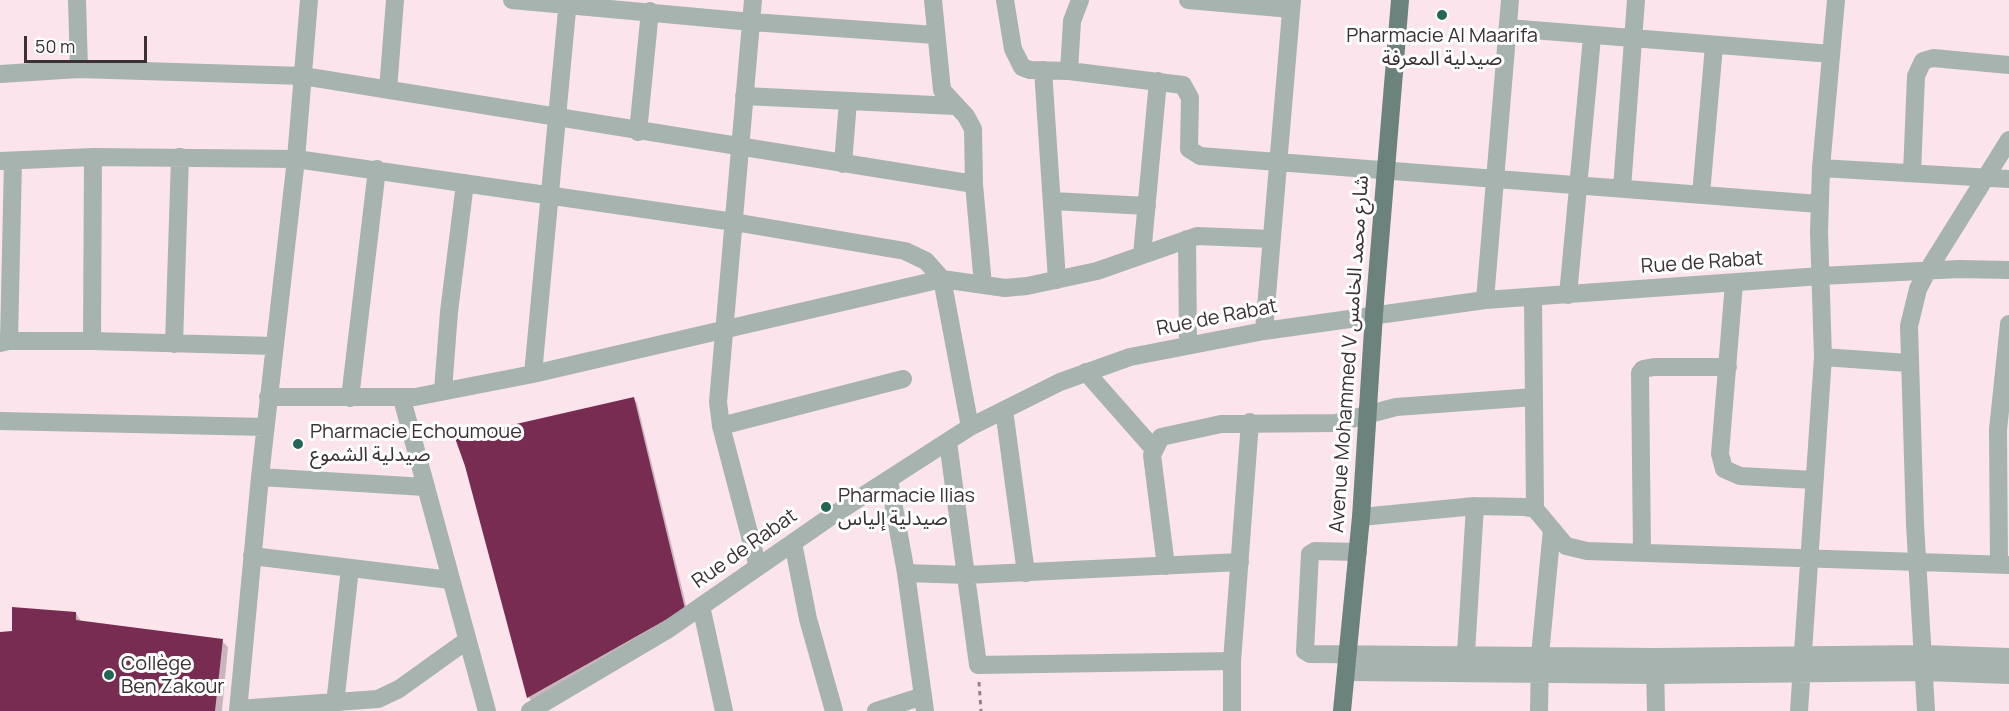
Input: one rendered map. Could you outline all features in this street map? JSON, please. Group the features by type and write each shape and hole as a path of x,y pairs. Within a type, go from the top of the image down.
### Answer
{"main road":[{"name":"Avenue Mohammed V شارع محمد الخامس","path":"1342,711 1361,517 1374,314 1400,0"}],"street":[{"path":"78,0 78,69"},
{"path":"309,0 296,159 268,397 238,710 368,702 388,696 466,641"},
{"path":"388,90 395,0"},
{"path":"512,0 568,3 752,22 935,35"},
{"path":"753,0 725,329 718,385 721,426 758,567"},
{"path":"933,0 942,90 966,116 973,129 974,184 983,285"},
{"path":"1005,0 1016,60 1022,67 1030,70 1069,72 1183,85 1190,98 1188,144 1194,153 1200,156 1819,204"},
{"path":"1069,72 1072,21 1080,0"},
{"path":"1188,0 1292,4 1264,331"},
{"path":"1485,300 1510,0"},
{"path":"1622,188 1636,0"},
{"path":"1799,711 1823,357 1819,204 1836,0"},
{"path":"533,374 568,3"},
{"path":"639,132 650,11"},
{"path":"1508,28 1592,37 1831,54"},
{"path":"1568,295 1592,37"},
{"path":"1701,194 1714,46"},
{"path":"1912,173 1916,76 1923,61 1933,58 2009,65"},
{"path":"0,74 78,69 303,76 558,119 974,184"},
{"path":"1043,70 1057,280"},
{"path":"1142,255 1158,81"},
{"path":"744,96 955,106"},
{"path":"843,164 849,101"},
{"path":"1926,711 1908,363 1909,326 1913,306 1928,270 2009,140"},
{"path":"274,346 92,341 5,342 7,161 93,157 296,159 734,222 905,252 926,261 942,279 970,427"},
{"path":"92,341 93,157"},
{"path":"174,344 180,158"},
{"path":"1821,168 2009,179"},
{"path":"350,398 377,169"},
{"path":"443,391 449,312 465,183"},
{"path":"1053,201 1147,206"},
{"path":"268,397 402,399 533,374 942,279 1005,288 1097,271 1187,239 1222,235 1271,239"},
{"path":"1187,239 1188,345"},
{"name":"Rue de Rabat","path":"530,711 701,606 970,427 1086,372 1130,357 1264,331 1485,300 1821,276 1928,270 2009,270"},
{"path":"1734,283 1720,454 1724,469 1740,476 1814,480"},
{"path":"1533,297 1535,509 1563,543 1574,549 1642,553 1808,556 1917,563 2004,564 1998,429 2009,324"},
{"path":"1823,357 1908,363"},
{"path":"1642,553 1640,373 1643,369 1654,367 1728,367"},
{"path":"1086,372 1153,448"},
{"path":"721,426 903,379"},
{"path":"1166,566 1152,455 1153,448 1161,437 1221,424 1336,423 1396,407 1534,397"},
{"path":"402,399 466,641 487,711"},
{"path":"1004,410 1026,573"},
{"path":"0,420 265,427"},
{"path":"1232,711 1232,661 1250,422"},
{"path":"948,442 978,665 1232,661"},
{"path":"260,477 425,487"},
{"path":"876,711 924,703 906,573 889,480"},
{"path":"1361,517 1475,506 1535,509"},
{"path":"1466,653 1475,506"},
{"path":"1539,711 1540,655 1552,529"},
{"path":"793,543 808,619 834,711"},
{"path":"1358,552 1315,551 1310,554 1305,651 1310,654 1349,652 1540,655 1655,666"},
{"path":"252,556 450,580"},
{"path":"906,573 966,575 1240,562"},
{"path":"335,704 350,568"},
{"path":"701,606 724,711"},
{"path":"1347,672 1539,674 1655,666 1925,663 2009,657"},
{"path":"1925,663 2009,675"},
{"path":"1655,666 1656,711"}],"path":[{"path":"978,665 981,711"}],"building":[{"path":"634,397 685,609 527,698 465,466 455,438"},
{"name":"Collège Ben Zakour","path":"12,607 76,612 76,620 223,639 215,711 0,711 0,632 12,631"}],"place":[{"name":"Pharmacie Al Maarifa صيدلية المعرفة","path":"1442,15"},
{"name":"Pharmacie Echoumoue صيدلية الشموع","path":"298,444"},
{"name":"Pharmacie Ilias صيدلية إلياس","path":"826,507"},
{"name":"Collège Ben Zakour","path":"109,675"}]}
